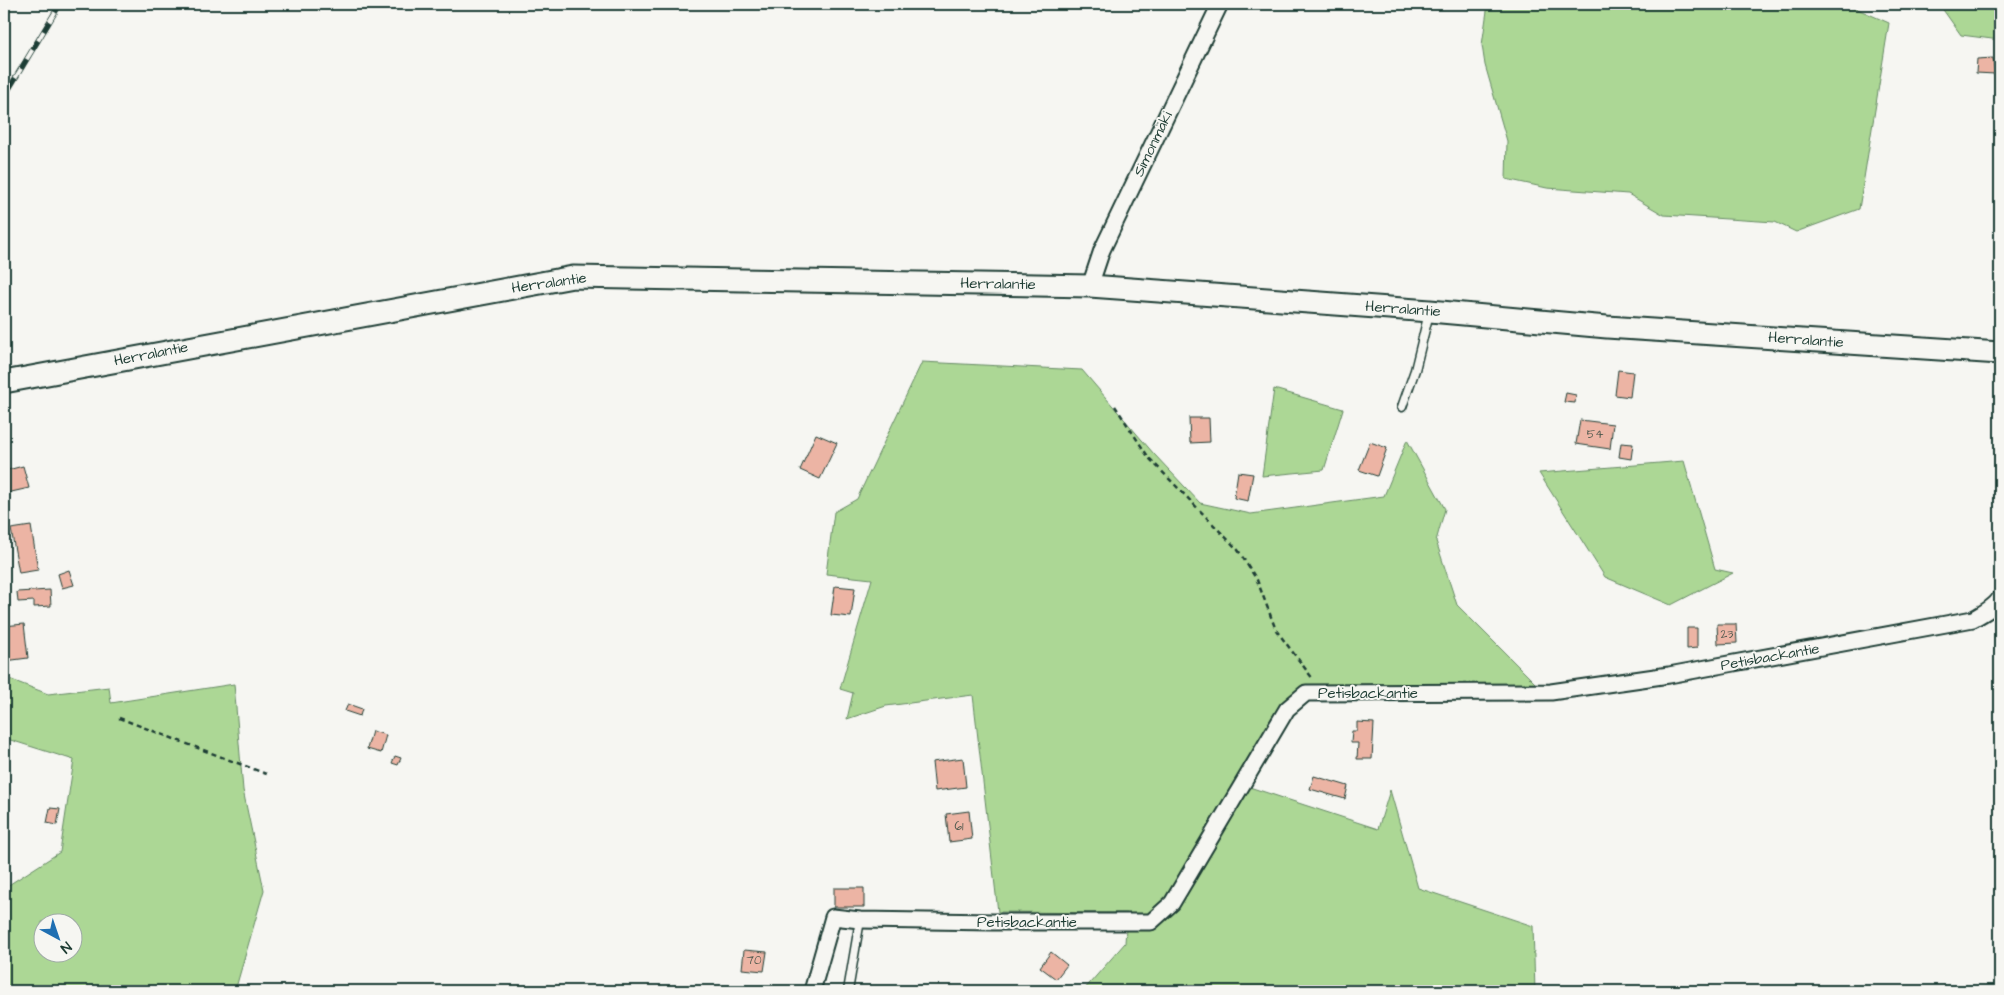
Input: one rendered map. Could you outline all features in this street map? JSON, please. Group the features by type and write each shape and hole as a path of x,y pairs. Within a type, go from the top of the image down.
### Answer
{"street":[{"name":"Simonmäki","path":"1090,286 1102,250 1220,4"},
{"name":"Herralantie","path":"4,382 574,277 1090,286 1430,311 1607,327 2000,353"},
{"name":"Petisbackantie","path":"812,991 833,917 860,920 1151,922 1172,903 1287,709 1306,693 1551,692 1669,676 1973,619 1984,613 1999,601 2000,598"}],"lane":[{"path":"1402,407 1415,370 1430,311"},
{"path":"848,991 860,920"}],"path":[{"path":"1115,406 1149,458 1238,550 1257,580 1276,630 1305,666 1322,693"},
{"path":"120,718 269,775"}],"green space":[{"path":"1488,4 1846,4 1889,23 1859,209 1796,232 1775,222 1664,215 1628,194 1547,188 1506,179 1507,141 1485,65 1482,45"},
{"path":"1939,4 2000,4 2000,40 1961,35"},
{"path":"922,362 1082,370 1154,454 1200,503 1251,514 1384,496 1407,440 1445,509 1436,541 1457,605 1539,687 1304,689 1237,783 1378,829 1390,790 1418,888 1533,926 1535,991 1083,991 1125,943 1127,913 998,912 973,695 886,706 847,719 853,693 840,689 872,579 826,574 834,512 857,499"},
{"path":"1274,389 1343,409 1324,470 1262,476"},
{"path":"1684,461 1715,569 1733,573 1671,605 1605,577 1539,473"},
{"path":"4,677 48,694 109,687 111,703 234,684 243,790 264,890 235,991 4,991 4,885 7,886 60,852 74,760 4,738"}],"building":[{"path":"1993,58 1995,74 1976,73 1977,59"},
{"path":"1618,370 1633,372 1630,397 1615,395"},
{"path":"1566,393 1576,395 1575,403 1564,402"},
{"path":"1189,418 1209,418 1210,442 1190,443"},
{"path":"1580,420 1613,424 1610,449 1576,444"},
{"path":"816,434 837,443 820,479 800,470"},
{"path":"1370,442 1387,448 1377,476 1359,470"},
{"path":"1621,443 1633,444 1631,459 1619,457"},
{"path":"23,466 29,488 7,493 4,471"},
{"path":"1238,472 1253,474 1248,501 1234,498"},
{"path":"31,526 38,570 19,573 11,529"},
{"path":"69,570 74,585 62,588 58,574"},
{"path":"835,586 855,588 851,617 831,615"},
{"path":"50,590 51,606 34,607 34,601 18,602 17,592"},
{"path":"24,624 28,658 5,661 4,626"},
{"path":"1717,624 1736,624 1737,643 1718,644"},
{"path":"1687,628 1697,628 1697,648 1687,649"},
{"path":"348,704 362,709 360,716 345,711"},
{"path":"1357,722 1374,723 1372,759 1357,759 1358,743 1351,743 1352,731 1357,731"},
{"path":"372,731 386,735 381,753 367,749"},
{"path":"395,756 401,758 398,765 392,763"},
{"path":"963,758 966,787 935,791 932,762"},
{"path":"1314,776 1348,786 1345,799 1310,789"},
{"path":"50,808 60,809 57,825 47,823"},
{"path":"969,811 972,839 949,842 946,814"},
{"path":"834,888 864,888 864,907 834,907"},
{"path":"744,950 767,952 764,971 742,969"},
{"path":"1051,952 1067,965 1056,979 1040,967"}],"railway":[{"path":"4,97 60,4"}]}
